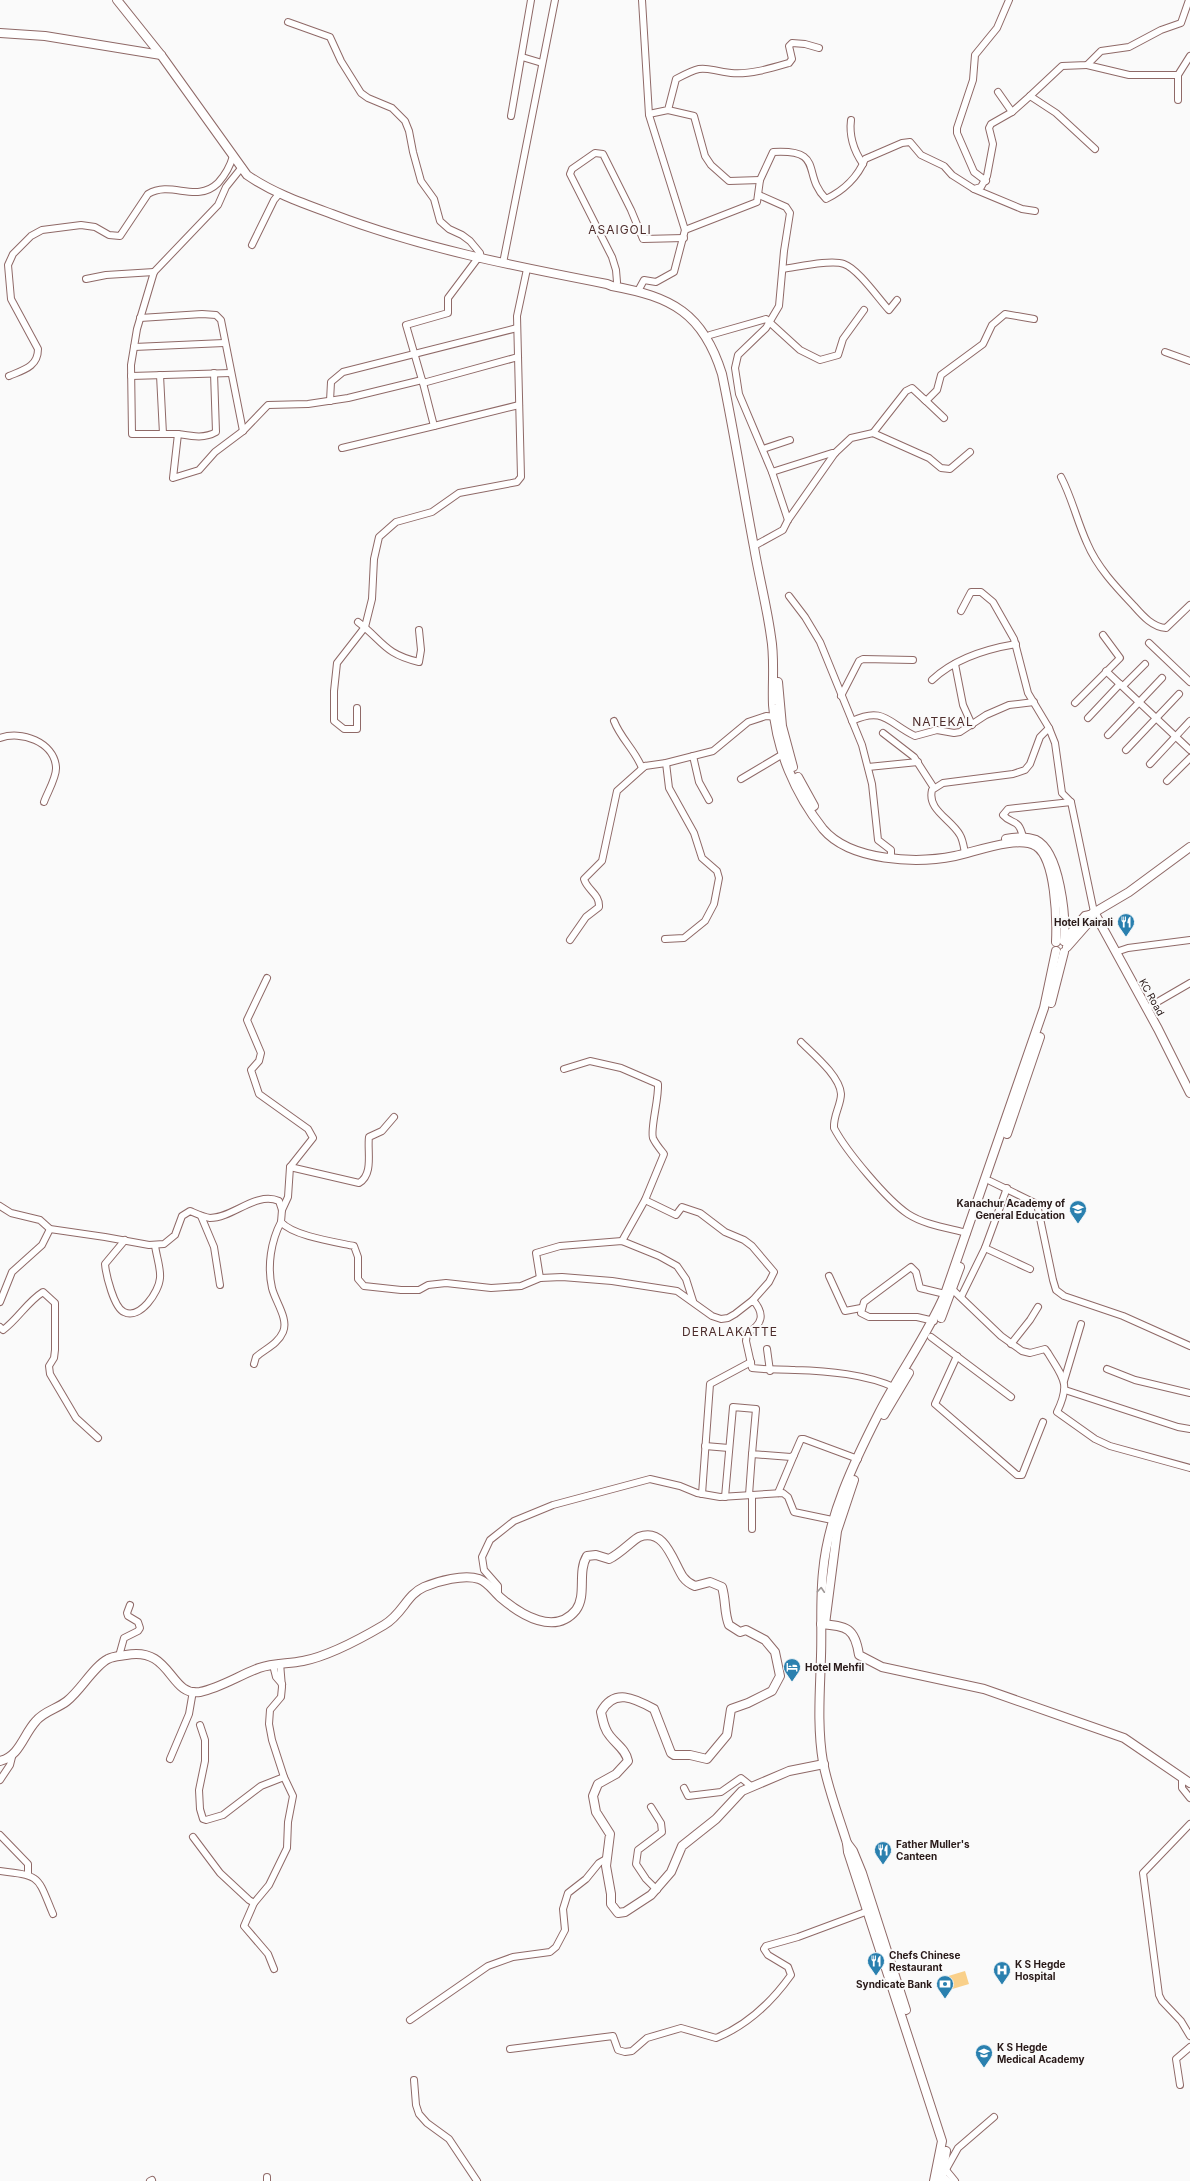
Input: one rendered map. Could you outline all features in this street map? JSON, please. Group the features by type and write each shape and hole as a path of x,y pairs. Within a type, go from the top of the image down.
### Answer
{"main road":[{"path":"117,0 161,55 247,175 262,186 279,194 374,230 480,259 612,286 662,293 685,307 700,320 710,335 723,361 729,385 756,544"},
{"path":"0,33 45,36 161,55"},
{"path":"607,284 617,282 639,289 684,312 702,331 713,350 725,389 776,635 777,716 783,754 802,796 824,830 840,844 857,851 892,855 964,851 1015,843 1032,844 1038,847 1044,856 1050,874 1061,946"},
{"path":"777,716 795,771 824,821 832,831 846,841 892,855"},
{"path":"955,1275 967,1233 990,1181 1044,1008 1061,946 1064,923 1057,879 1050,855 1037,841 1023,837 964,851"},
{"path":"1061,946 1085,916 1092,914 1129,892 1190,847"},
{"path":"1061,946 1089,922 1092,914"},
{"name":"KC Road","path":"1092,914 1116,952 1147,1008 1190,1093"},
{"path":"1064,923 1070,926 1077,926"},
{"path":"836,1521 867,1449 896,1389 930,1337 949,1292 1006,1128"},
{"path":"944,2176 946,2141 909,2028 848,1852 847,1843 824,1764 820,1738 820,1714 823,1570 836,1521 858,1459 949,1292"},
{"path":"0,1761 12,1757 34,1722 41,1715 66,1702 82,1688 100,1664 109,1658 146,1653 164,1665 179,1686 198,1692 276,1664 301,1662 317,1657 379,1628 396,1616 409,1597 424,1587 458,1578 478,1579 537,1622 561,1622 576,1609 580,1600 582,1567 587,1556 596,1555 609,1559 626,1549 636,1538 644,1535 654,1537 667,1545 682,1575 688,1582 695,1586 710,1582 722,1587 728,1625 740,1632 746,1630 765,1640 775,1652 780,1676 772,1691 748,1703 732,1707 727,1735 707,1760 690,1755 674,1755 671,1753 654,1709 639,1701 624,1697 609,1700 601,1712 604,1725 609,1736 626,1753 628,1761 616,1774 598,1784 593,1796 596,1812 610,1834 606,1859 611,1904 618,1913 625,1912 657,1890 671,1872 682,1846 716,1819 742,1791 789,1771 824,1764"},
{"path":"823,1626 839,1625 853,1632 857,1639 859,1655 882,1667 984,1689 1124,1738 1190,1783"},
{"path":"847,1843 853,1851 862,1873 942,2141 934,2181"}],"street":[{"path":"511,116 532,0"},
{"path":"503,263 555,0"},
{"path":"639,289 644,280 656,282 674,272 685,230 649,114 642,0"},
{"path":"986,181 974,172 957,133 957,128 973,80 975,55 997,28 1009,0"},
{"path":"1087,65 1101,51 1129,47 1162,30 1181,23 1190,0"},
{"path":"288,22 330,37 341,61 362,93 368,98 392,108 405,121 421,180 434,199 440,221 449,230 462,235 470,241 480,253 480,259 448,298 448,313 406,325 434,426"},
{"path":"668,110 676,79 693,70 708,67 732,73 750,72 789,63 792,59 789,46 792,43 805,44 819,48"},
{"path":"1178,100 1178,75 1190,56"},
{"path":"522,57 542,63"},
{"path":"974,189 981,187 986,181 994,144 989,128 991,124 1012,112 1062,66 1087,65 1129,76 1178,75"},
{"path":"998,92 1012,112"},
{"path":"1030,96 1056,112 1095,149"},
{"path":"649,114 668,110 694,116 705,156 711,165 729,181 760,180"},
{"path":"851,120 850,130 856,155 863,164"},
{"path":"685,230 757,202 760,180 773,152 799,152 808,160 820,194 826,199 839,193 855,177 865,159 902,143 910,142 921,155 944,166 952,175 974,189 1022,209 1035,211"},
{"path":"617,282 616,270 612,257 570,176 572,169 595,153 602,154 631,210 643,239 684,238"},
{"path":"9,376 32,366 38,357 38,349 11,299 8,265 13,254 31,236 42,230 81,224 95,227 108,234 120,236 148,194 153,191 169,189 200,193 212,189 230,168 233,156"},
{"path":"214,372 216,432 210,436 193,437 178,434 132,434 131,376 134,347 140,318 154,272 218,205 226,187 242,168"},
{"path":"252,245 274,200 279,194"},
{"path":"759,195 786,207 790,213 784,251 779,306 766,328 738,355 735,368 739,394 772,472 788,520"},
{"path":"783,269 844,263 856,273 889,310 897,300"},
{"path":"357,708 357,729 344,729 334,721 334,691 337,664 365,627 372,599 374,559 379,537 396,522 432,512 459,493 517,482 521,477 517,316 527,268"},
{"path":"86,279 106,275 154,272"},
{"path":"710,335 766,319 770,321 800,350 820,360 838,355 844,339 864,310"},
{"path":"140,318 202,314 216,315 221,320 224,342 243,431"},
{"path":"926,401 937,390 941,374 983,344 992,324 1005,314 1034,319"},
{"path":"330,401 331,382 343,372 517,328"},
{"path":"134,347 224,342"},
{"path":"1165,352 1190,361"},
{"path":"178,434 173,478 199,470 215,452 243,431 268,405 308,404 330,401 422,381 518,357"},
{"path":"131,376 214,372 231,373"},
{"path":"160,375 163,434"},
{"path":"873,433 906,391 912,388 944,418"},
{"path":"342,448 519,405"},
{"path":"756,544 783,530 788,520 835,453 851,438 873,433 929,458 942,468 950,468 970,452"},
{"path":"763,449 790,440"},
{"path":"772,472 832,452 835,453"},
{"path":"1061,477 1071,496 1087,543 1097,562 1115,586 1146,619 1160,628 1166,628 1190,605"},
{"path":"961,611 972,592 981,592 993,602 1016,644 1028,693 1049,728 1055,743 1062,793 1071,802 1092,914"},
{"path":"789,596 805,617 820,642 852,721 868,767 872,784 878,840 892,855"},
{"path":"358,622 390,651 402,658 419,662 421,650 419,630"},
{"path":"1075,702 1119,660 1120,656 1103,635"},
{"path":"1149,643 1190,682"},
{"path":"932,680 944,669 990,649 1016,644"},
{"path":"841,696 859,661 863,659 913,660"},
{"path":"955,664 963,705 972,725"},
{"path":"1088,718 1145,664"},
{"path":"1106,671 1190,750"},
{"path":"1108,734 1162,678"},
{"path":"1126,750 1179,694"},
{"path":"852,721 864,715 875,713 915,736 937,730 954,733 960,732 986,715 1010,705 1034,702"},
{"path":"614,721 619,733 638,756 642,768 644,766 666,763 713,751 748,722 777,716"},
{"path":"1150,764 1190,721"},
{"path":"964,851 960,835 934,806 930,798 932,790 943,783 1019,773 1030,764 1040,737 1049,728"},
{"path":"882,733 914,757 934,788"},
{"path":"0,738 16,736 35,740 46,748 54,758 56,769 44,802"},
{"path":"741,778 783,754"},
{"path":"693,756 700,782 709,800"},
{"path":"1167,781 1190,758"},
{"path":"868,767 918,762"},
{"path":"665,939 684,938 705,921 714,904 719,878 717,871 702,858 694,833 669,788 666,763"},
{"path":"570,940 586,917 599,907 598,897 586,884 584,879 602,861 617,792 644,766"},
{"path":"1023,837 1021,827 1016,821 1004,815 1008,809 1071,802"},
{"path":"1116,952 1128,948 1190,940"},
{"path":"254,1364 256,1357 272,1346 283,1332 284,1325 272,1286 271,1246 281,1222 282,1210 288,1197 290,1167 313,1138 308,1129 259,1094 251,1070 259,1061 261,1053 247,1020 267,978"},
{"path":"1147,1008 1190,983"},
{"path":"801,1042 827,1067 839,1086 841,1094 834,1128 857,1161 897,1204 909,1214 925,1222 967,1233"},
{"path":"564,1069 590,1061 621,1068 658,1084 657,1108 652,1130 653,1138 664,1154 645,1200 622,1241"},
{"path":"290,1167 359,1183 367,1172 370,1152 369,1137 382,1131 394,1117"},
{"path":"990,1181 1037,1204 1053,1280 1058,1292 1070,1299 1123,1316 1190,1346"},
{"path":"961,1297 985,1248 1007,1188"},
{"path":"0,1206 11,1212 40,1220 50,1229 155,1245 164,1244 175,1235 182,1216 190,1212 212,1218 264,1199 279,1202 282,1210"},
{"path":"281,1222 292,1229 354,1246 358,1257 358,1279 364,1286 382,1289 419,1290 428,1285 446,1283 491,1288 521,1286 540,1278 562,1277 612,1281 677,1292 693,1301 712,1316 721,1319 732,1316 753,1300 769,1282 774,1272 752,1246 725,1232 700,1213 682,1207 676,1215 645,1200"},
{"path":"201,1216 214,1247 220,1285"},
{"path":"0,1302 12,1272 42,1245 50,1229"},
{"path":"125,1240 105,1264 109,1285 120,1308 123,1312 130,1314 142,1310 150,1303 160,1279 155,1245"},
{"path":"540,1278 536,1253 560,1246 622,1241 659,1256 678,1266 686,1279 693,1301"},
{"path":"985,1248 1030,1269"},
{"path":"934,1321 917,1316 869,1317 861,1313 861,1308 864,1302 911,1267 916,1272 920,1288 949,1292 961,1297 1011,1344 1022,1351 1030,1353 1045,1349 1064,1380"},
{"path":"829,1276 845,1311 861,1308"},
{"path":"0,1327 2,1330 10,1325 31,1300 43,1292 52,1299 54,1303 53,1326 55,1350 54,1358 49,1366 50,1374 76,1418 98,1438"},
{"path":"753,1300 760,1308 761,1315 756,1328 747,1333 746,1341 752,1368 770,1371 795,1370 855,1375 896,1389"},
{"path":"1011,1344 1030,1320 1038,1307"},
{"path":"1081,1324 1064,1380 1065,1396 1057,1412 1095,1439 1110,1446 1190,1468"},
{"path":"930,1337 1011,1397"},
{"path":"767,1349 770,1371"},
{"path":"957,1356 935,1404 1017,1475 1022,1475 1043,1422"},
{"path":"702,1494 710,1384 751,1362"},
{"path":"1107,1369 1135,1380 1190,1393"},
{"path":"1065,1390 1178,1427 1190,1429"},
{"path":"725,1497 728,1448 733,1408 756,1409 752,1454 752,1529"},
{"path":"778,1493 801,1439 858,1459"},
{"path":"705,1446 728,1448"},
{"path":"752,1454 786,1458 794,1455"},
{"path":"498,1594 498,1586 484,1570 482,1557 490,1540 514,1521 552,1505 650,1479 673,1484 702,1494 725,1497 783,1493 788,1496 794,1512 836,1521"},
{"path":"119,1656 124,1638 138,1631 140,1628 138,1622 128,1616 127,1613 130,1606"},
{"path":"274,1969 268,1954 244,1926 254,1903 269,1885 287,1848 288,1822 293,1796 284,1777 272,1740 269,1724 270,1710 281,1697 282,1684 276,1664"},
{"path":"170,1759 189,1714 193,1691"},
{"path":"200,1725 206,1740 205,1761 199,1790 200,1808 203,1819 206,1820 223,1815 261,1786 284,1777"},
{"path":"0,1780 10,1765 12,1757"},
{"path":"684,1788 688,1796 721,1792 740,1778 751,1786"},
{"path":"1182,1778 1182,1788 1190,1798"},
{"path":"651,1807 661,1823 662,1832 638,1850 636,1864 646,1879 657,1890"},
{"path":"1190,1824 1143,1873 1159,1995 1162,2001 1181,2021 1190,2036"},
{"path":"0,1836 28,1864 28,1874"},
{"path":"193,1838 220,1873 254,1903"},
{"path":"410,2020 488,1966 513,1957 550,1952 556,1946 565,1930 563,1909 568,1893 586,1880 599,1863 606,1859"},
{"path":"0,1870 28,1874 39,1882 54,1914"},
{"path":"510,2049 613,2036 618,2050 625,2052 632,2051 647,2038 681,2028 716,2038 753,2018 781,1989 791,1975 788,1967 768,1955 764,1949 766,1946 798,1937 868,1911"},
{"path":"1180,2085 1176,2059 1190,2048"},
{"path":"414,2080 416,2105 419,2114 426,2123 449,2140 477,2181"},
{"path":"955,2181 944,2176 958,2148 994,2117"}],"shaded area":[{"path":"965,1971 969,1984 949,1990 945,1977"}],"place":[{"name":"Hotel Kairali","path":"1126,937"},
{"name":"Kanachur Academy of General Education","path":"1078,1224"},
{"name":"Hotel Mehfil","path":"792,1682"},
{"name":"Father Muller's Canteen","path":"883,1865"},
{"name":"Chefs Chinese Restaurant","path":"876,1976"},
{"name":"K S Hegde Hospital","path":"1002,1985"},
{"name":"Syndicate Bank","path":"945,1999"},
{"name":"K S Hegde Medical Academy","path":"984,2068"}],"district":[{"name":"ASAIGOLI","path":"620,230"},
{"name":"NATEKAL","path":"943,722"},
{"name":"DERALAKATTE","path":"730,1332"}]}
